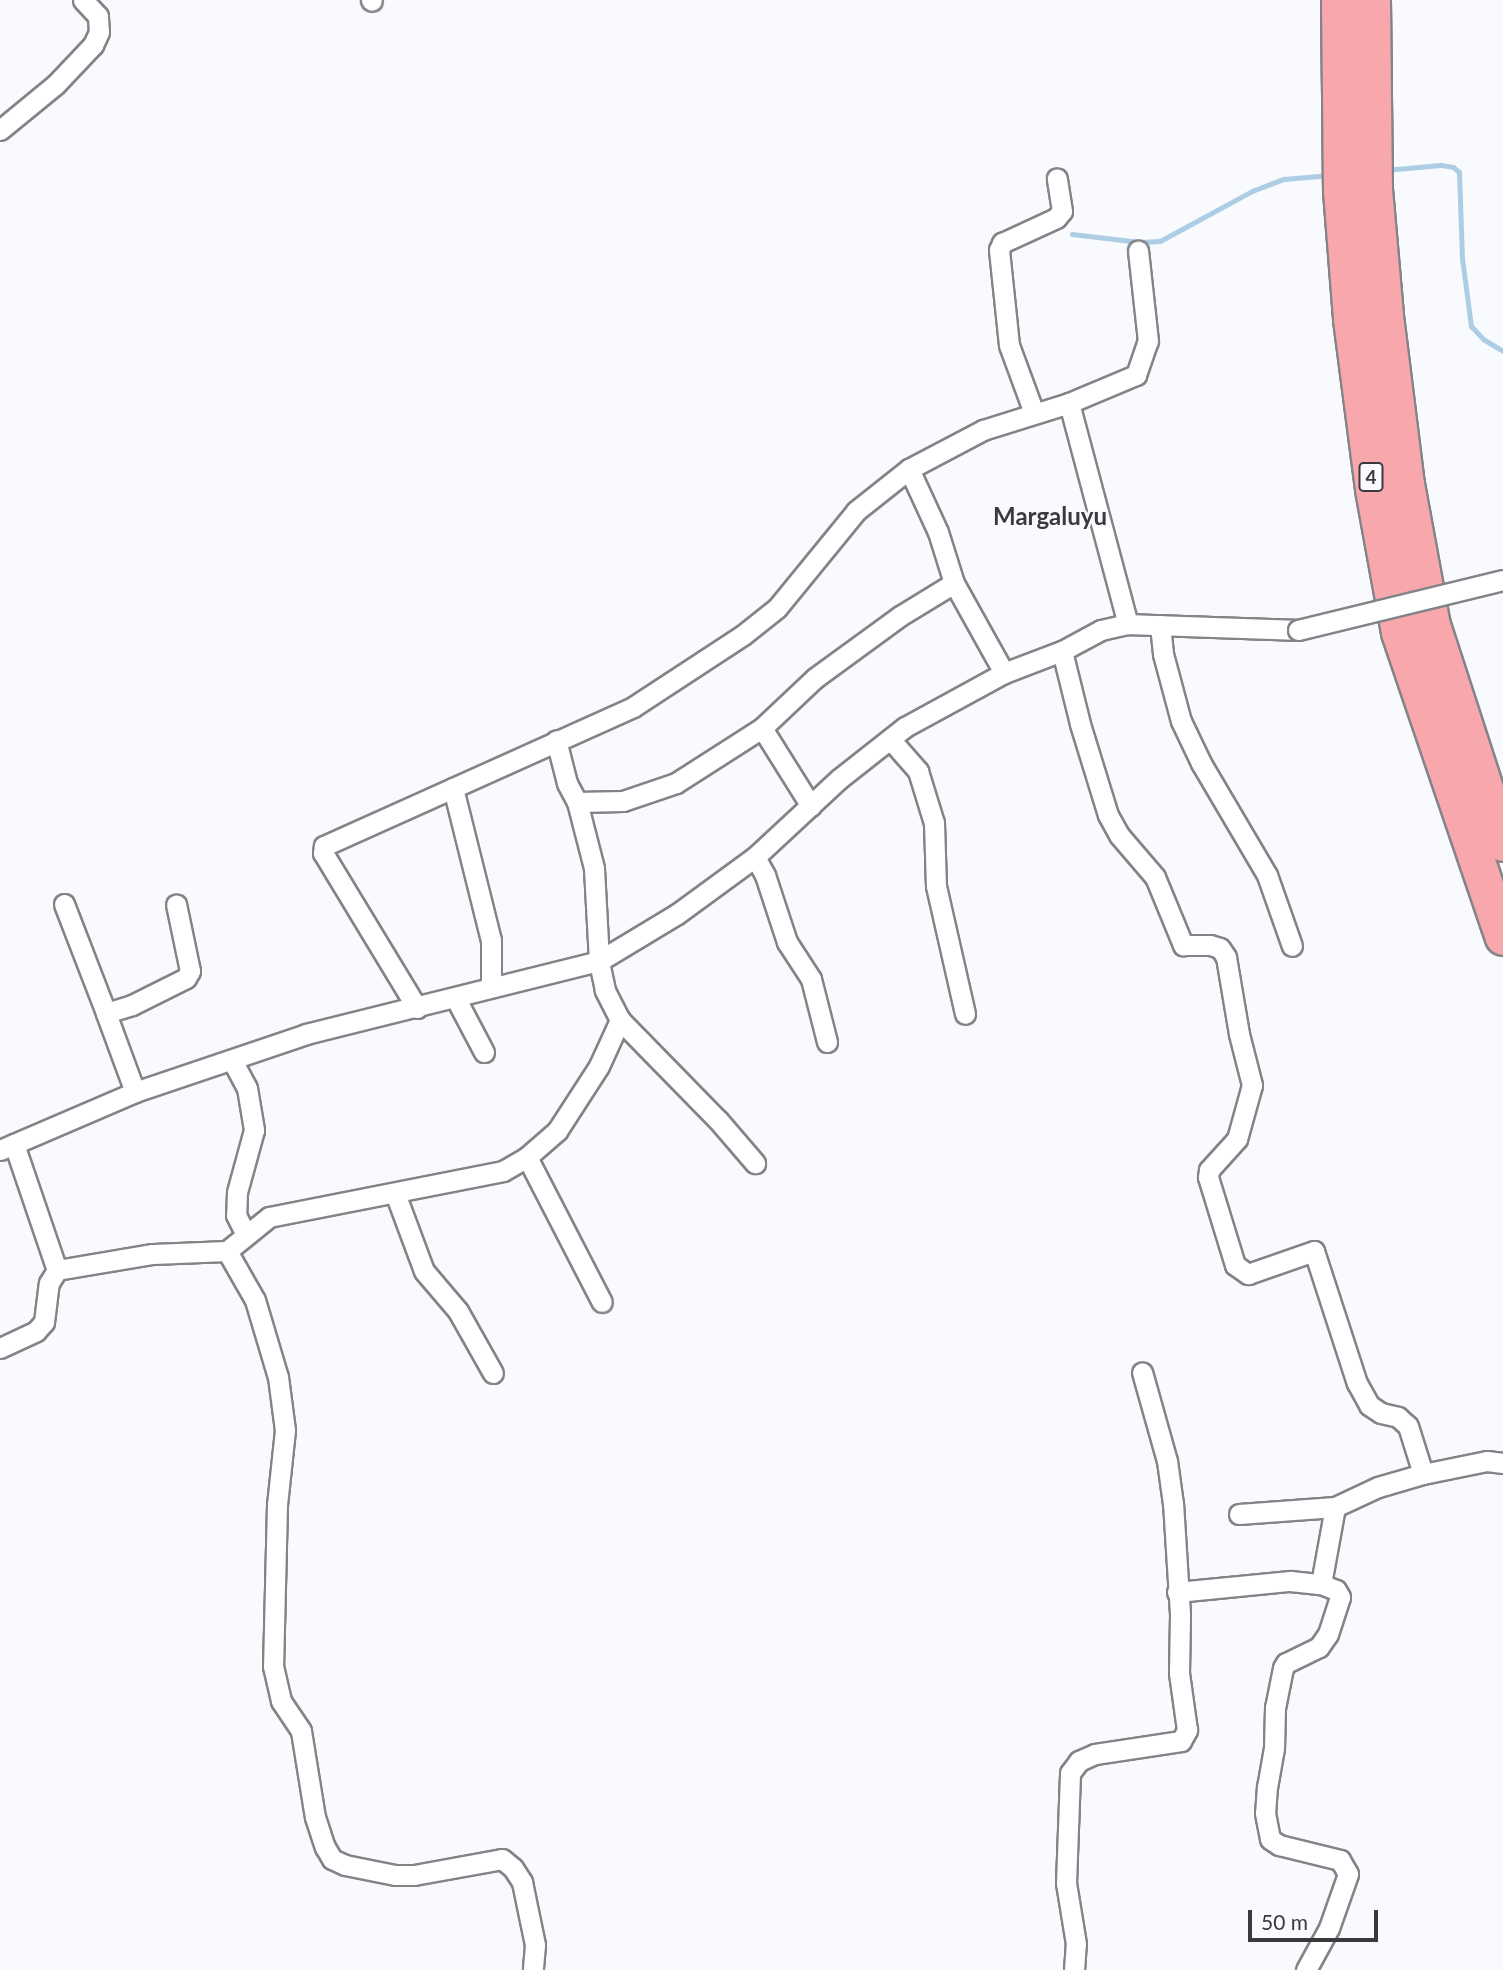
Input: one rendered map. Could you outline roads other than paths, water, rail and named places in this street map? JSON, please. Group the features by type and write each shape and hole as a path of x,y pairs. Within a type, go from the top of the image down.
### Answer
{"highway":[{"name":"4","path":"1339,0 1341,191 1351,319 1373,489 1399,632 1503,936"},
{"name":"4","path":"1372,0 1374,189 1385,316 1406,484 1432,625 1503,843"}],"street":[{"path":"0,130 56,84 93,45 99,32 98,16 83,0"},
{"path":"1034,413 1009,345 999,250 1002,243 1056,218 1062,211 1057,178"},
{"path":"417,1008 323,850 324,846 632,708 743,635 778,608 856,511 909,469 983,430 1069,403 1136,374 1148,341 1138,251"},
{"path":"1069,403 1128,624"},
{"path":"909,469 938,532 954,583 1004,673"},
{"path":"57,1270 7,1147 135,1092 306,1034 456,999 491,987 599,961 677,914 755,857 905,727 1004,673 1062,651 1101,630 1128,624 1298,630 1503,580"},
{"path":"577,802 623,801 676,783 762,728 815,678 900,616 954,583"},
{"path":"1160,625 1163,654 1181,721 1201,763 1267,875 1292,946"},
{"path":"1062,651 1080,724 1108,815 1119,835 1154,877 1183,945 1220,948 1226,957 1239,1034 1252,1085 1237,1139 1209,1170 1208,1177 1235,1265 1248,1274 1314,1251 1357,1383 1369,1405 1381,1413 1398,1417 1408,1426 1423,1474"},
{"path":"762,728 811,806"},
{"path":"890,739 918,771 934,823 936,886 965,1014"},
{"path":"556,740 565,775 577,802 594,868 599,961 605,990 620,1020 718,1119 755,1163"},
{"path":"453,788 491,940 491,987"},
{"path":"755,857 765,875 787,942 811,979 827,1042"},
{"path":"64,904 135,1092"},
{"path":"106,1013 132,1005 186,978 190,971 176,904"},
{"path":"456,999 484,1052"},
{"path":"0,1348 36,1331 44,1322 49,1283 57,1270 153,1254 227,1251 269,1217 488,1176 527,1157 557,1131 599,1066 620,1020"},
{"path":"232,1060 247,1088 254,1130 237,1192 236,1215 246,1235"},
{"path":"527,1157 602,1302"},
{"path":"395,1193 424,1271 458,1311 493,1373"},
{"path":"227,1251 255,1300 278,1377 285,1430 277,1506 273,1666 281,1701 301,1731 315,1817 325,1847 332,1859 345,1865 395,1875 414,1875 502,1859 513,1867 522,1882 535,1945 533,1970"},
{"path":"1074,1970 1075,1931 1066,1883 1070,1773 1079,1761 1096,1754 1181,1741 1186,1730 1179,1673 1180,1614 1167,1461 1142,1372"},
{"path":"1238,1514 1335,1507 1378,1487 1423,1474 1488,1461 1503,1463"},
{"path":"1321,1584 1335,1507"},
{"path":"1177,1592 1263,1582 1321,1584 1336,1590 1340,1597 1328,1634 1319,1647 1286,1663 1283,1668 1275,1707 1274,1748 1265,1813 1270,1839 1275,1843 1340,1860 1346,1866 1348,1874 1339,1903 1306,1970"}],"waterway":[{"path":"1385,170 1441,165 1453,167 1459,172 1462,258 1471,326 1483,339 1503,351"},
{"path":"1072,234 1140,242 1160,241 1252,191 1284,179 1330,175"}],"district":[{"name":"Margaluyu","path":"1050,516"}]}
